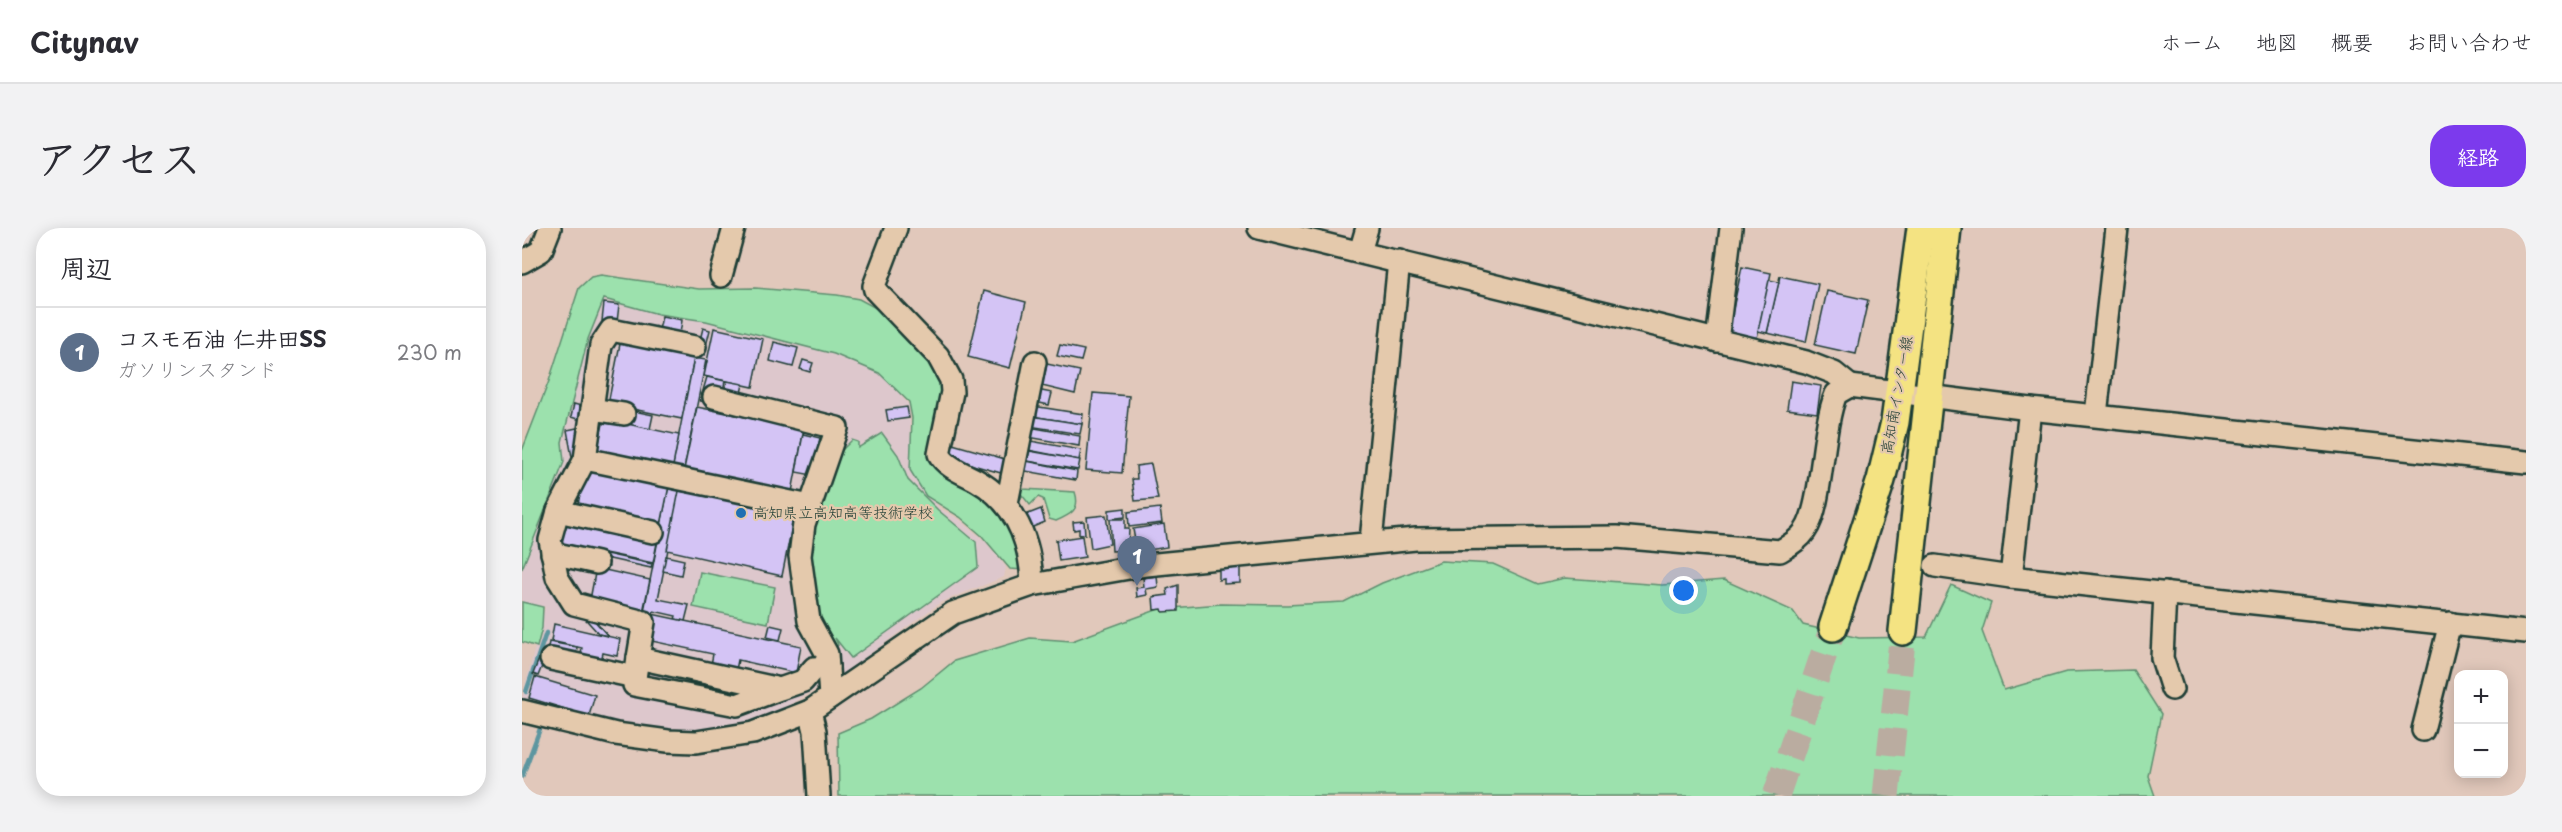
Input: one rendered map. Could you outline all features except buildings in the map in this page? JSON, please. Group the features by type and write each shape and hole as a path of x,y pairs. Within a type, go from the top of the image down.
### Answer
{"main road":[{"name":"高知南インター線","path":"1833,627 1881,480 1899,393 1921,228"},
{"name":"高知南インター線","path":"1903,632 1947,228"}],"street":[{"path":"522,262 541,251 550,228"},
{"path":"721,276 734,228"},
{"path":"896,228 874,288 938,356 951,380 952,392 939,454 946,464 986,486 1007,503 1024,540 1032,585"},
{"path":"1260,228 1806,362 1834,373 1850,386 2030,409 2526,462"},
{"path":"1360,252 1367,228"},
{"path":"1718,341 1731,228"},
{"path":"2097,415 2117,228"},
{"path":"1371,542 1399,261"},
{"path":"636,667 644,622 574,604 557,577 550,540 558,511 585,459 601,345 611,330 695,347"},
{"path":"1007,503 1035,362"},
{"path":"522,711 616,734 668,741 696,742 753,733 810,711 919,634 953,613 1032,585 1146,565 1416,538 1617,537 1780,551 1792,544 1806,530 1815,504 1828,413 1836,394 1850,386"},
{"path":"714,397 837,428 804,524 801,556 803,590 810,621 827,660 830,697"},
{"path":"592,409 624,414"},
{"path":"2011,577 2030,409"},
{"path":"585,459 810,506"},
{"path":"558,511 653,532"},
{"path":"552,553 597,563"},
{"path":"1935,566 2011,577 2526,632"},
{"path":"2165,593 2162,658 2172,689"},
{"path":"2423,730 2450,623"},
{"path":"550,659 636,667 780,689 803,681 814,668 827,660"},
{"path":"810,711 815,731 819,796"}],"shaded area":[{"name":"高知県立高知高等技術学校","path":"604,300 709,319 858,360 880,371 909,405 912,457 920,479 939,508 959,519 985,541 1006,567 1004,577 941,602 841,675 834,674 816,689 774,714 745,724 690,733 637,730 561,712 522,699 545,607 522,603 522,546 579,362"}],"green space":[{"path":"601,275 699,289 755,288 837,295 859,299 889,315 927,351 944,380 932,452 1010,518 1024,570 1010,569 982,536 960,517 926,496 910,470 912,418 909,402 879,373 834,354 706,321 658,314 604,299 588,339 562,442 564,462 522,569 522,451 549,381 579,288 591,277"},
{"path":"882,433 898,455 908,480 938,510 976,542 978,567 851,658 835,638 838,645 832,651 809,604 810,531 821,492 841,451 852,440 858,442 858,448"},
{"path":"1017,484 1023,489 1075,492 1077,503 1070,514 1056,521 1049,519 1043,499 1038,497 1030,505 1022,495 1019,504 1013,502"},
{"path":"1441,561 1493,564 1538,584 1565,578 1662,585 1724,580 1793,611 1803,625 1859,638 1926,637 1951,585 1991,603 1982,631 2004,690 2066,672 2133,670 2161,714 2148,776 2155,796 839,796 838,733 871,719 921,688 954,661 1030,638 1072,641 1159,609 1221,604 1287,605 1344,602 1382,583"},
{"path":"700,572 775,587 768,623 693,607"},
{"path":"522,602 543,607 542,628 537,647 522,642"}],"waterway":[{"path":"526,692 546,633"},
{"path":"522,777 541,726"}],"tunnel":[{"path":"1776,796 1833,627"},
{"path":"1886,796 1903,631"}],"place":[{"name":"高知県立高知高等技術学校","path":"741,513"},
{"name":"コスモ石油 仁井田SS","path":"1137,586"}]}
